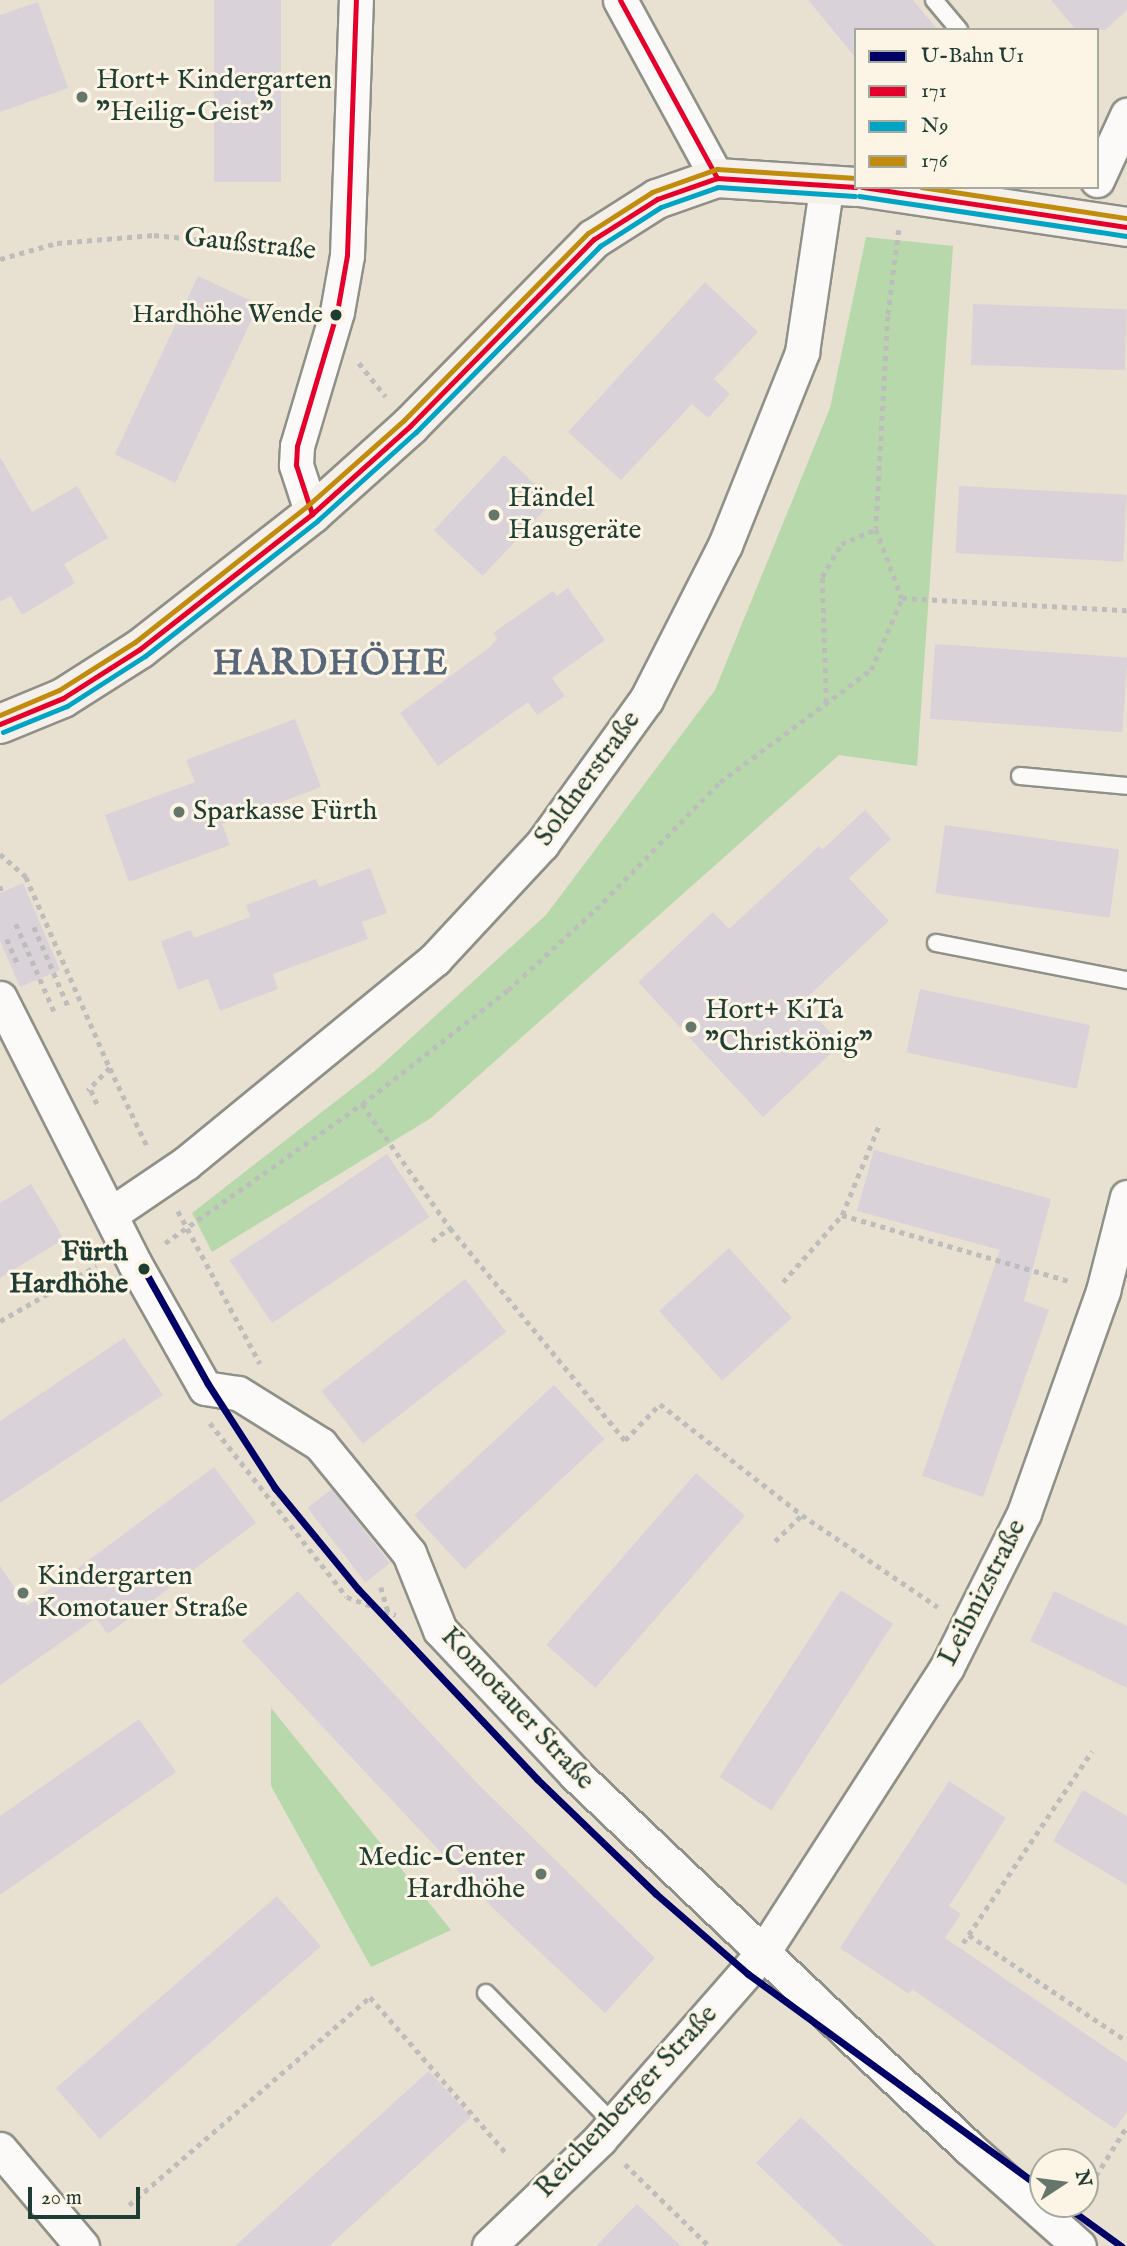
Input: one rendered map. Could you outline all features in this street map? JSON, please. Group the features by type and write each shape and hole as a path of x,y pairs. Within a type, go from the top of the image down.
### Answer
{"street":[{"name":"Gaußstraße","path":"312,514 296,465 297,446 337,312 346,255 356,0"},
{"path":"620,0 717,178"},
{"path":"1099,176 1127,115"},
{"path":"0,724 63,698 140,649 312,514 400,435 594,239 657,199 717,178 848,186"},
{"name":"Soldnerstraße","path":"111,1214 162,1179 435,959 542,844 646,700 725,545 802,352 848,186"},
{"path":"876,189 904,192 986,189"},
{"path":"1098,189 1127,227"},
{"path":"0,998 131,1256 205,1388"},
{"name":"Leibnizstraße","path":"762,1954 969,1628 1024,1513 1103,1291 1127,1197"},
{"name":"Komotauer Straße","path":"205,1388 238,1393 320,1444 409,1553 440,1630 575,1774 762,1954 1079,2246"},
{"name":"Reichenberger Straße","path":"489,2246 606,2131 762,1954"},
{"path":"0,2149 82,2246"}],"lane":[{"path":"934,0 957,28"},
{"path":"1020,776 1127,786"},
{"path":"936,943 1127,980"},
{"path":"486,1993 606,2131"}],"path":[{"path":"0,1321 186,1228 362,1104 508,990 596,909 720,782 871,670 902,598 876,529 888,316 904,192"},
{"name":"Gaußstraße","path":"0,259 57,243 154,235 346,255"},
{"path":"357,360 388,401"},
{"path":"826,704 822,577 841,544 876,529"},
{"path":"902,598 1127,610"},
{"path":"0,854 26,877 162,1179 265,1372"},
{"path":"16,924 54,1011"},
{"path":"34,927 68,1006"},
{"path":"55,1107 91,1090 110,1068"},
{"path":"91,1090 98,1106"},
{"path":"362,1104 450,1228 625,1440 660,1404 802,1515 969,1628"},
{"path":"783,1282 842,1215 880,1123"},
{"path":"842,1215 1103,1291"},
{"path":"432,1241 450,1228"},
{"path":"205,1388 211,1427 347,1597 440,1630"},
{"path":"775,1541 802,1515"},
{"path":"377,1573 388,1612"},
{"path":"963,1943 1092,1751"},
{"path":"969,1935 1127,2041"},
{"path":"130,2205 370,1997 506,2153"},
{"path":"1099,2171 1127,2126"},
{"path":"606,2131 709,2246"}],"green space":[{"path":"866,237 953,246 917,766 839,755 431,1118 212,1252 192,1213 376,1070 546,915 715,690 830,408"},
{"path":"271,1708 451,1930 371,1967 271,1786"}],"building":[{"path":"214,0 281,0 281,182 214,182"},
{"path":"808,0 913,0 936,28 854,28 854,56"},
{"path":"1051,0 1127,0 1127,10 1105,30 1074,28"},
{"path":"38,2 68,88 0,112 0,15"},
{"path":"198,276 259,304 175,483 115,455"},
{"path":"705,282 758,332 714,379 730,394 708,418 692,404 621,480 568,432"},
{"path":"973,304 1127,309 1125,370 971,365"},
{"name":"Händel Hausgeräte","path":"504,455 553,501 483,576 434,530"},
{"path":"0,457 32,512 77,486 108,538 64,564 75,583 22,615 11,596 0,602"},
{"path":"959,486 1127,495 1123,562 955,553"},
{"path":"568,588 605,640 552,678 565,696 537,715 528,702 438,766 400,713 490,647 497,639 493,633 553,591 557,596"},
{"path":"935,644 1127,657 1122,732 930,719"},
{"path":"295,719 321,787 222,824 230,845 129,882 105,815 195,782 186,760"},
{"path":"865,810 891,839 849,878 889,921 802,1002 841,1044 763,1117 638,982 713,912 729,929 819,846 822,850"},
{"path":"945,825 1119,849 1110,918 935,893"},
{"path":"370,868 387,913 362,922 368,939 273,974 278,989 220,1011 208,979 178,990 161,941 191,930 194,938 250,917 246,905 316,879 319,887"},
{"path":"23,883 60,970 20,987 0,941 0,893"},
{"path":"920,989 1090,1025 1077,1089 906,1053"},
{"path":"874,1150 1051,1199 1024,1301 1049,1310 983,1497 922,1476 1000,1250 857,1211"},
{"path":"387,1154 429,1217 272,1323 229,1260"},
{"path":"31,1184 64,1239 0,1278 0,1203"},
{"path":"729,1248 792,1318 722,1381 659,1311"},
{"path":"465,1279 506,1332 363,1444 322,1391"},
{"path":"124,1338 163,1395 0,1503 0,1421"},
{"path":"554,1385 604,1439 465,1569 414,1515"},
{"path":"214,1467 256,1523 108,1634 96,1618 0,1685 0,1566 27,1606"},
{"path":"696,1473 745,1516 595,1688 546,1645"},
{"path":"332,1489 390,1563 365,1582 308,1508"},
{"path":"841,1590 893,1624 772,1811 720,1777"},
{"path":"298,1591 476,1782 655,1958 605,2013 495,1910 242,1641"},
{"path":"1054,1591 1127,1626 1127,1688 1030,1641"},
{"path":"139,1719 176,1772 0,1895 0,1816"},
{"path":"949,1781 1006,1818 949,1906 961,1914 945,1938 1127,2062 1127,2111 1115,2129 912,1989 909,1994 840,1948"},
{"path":"1083,1790 1127,1816 1127,1885 1053,1841"},
{"path":"277,1896 321,1947 100,2139 56,2088"},
{"path":"429,2071 471,2117 329,2246 235,2246"},
{"path":"801,2117 936,2246 843,2246 756,2163"},
{"path":"637,2204 681,2246 596,2246"}],"metro line":[{"name":"U1","path":"142,1266 208,1384 275,1488 358,1589 537,1779 656,1894 748,1974 1029,2179"},
{"name":"U1","path":"1082,2218 1121,2246"}],"transit line":[{"name":"171","path":"312,514 296,465 297,446 337,312 347,255 356,0"},
{"name":"171","path":"620,0 717,178"},
{"name":"176","path":"0,715 59,690 135,642 306,507 404,420 588,233 652,192 717,169 854,178"},
{"name":"171","path":"0,724 63,698 140,649 312,514 410,426 594,239 657,199 717,178 854,187"},
{"name":"N9","path":"3,732 67,706 145,656 317,521 416,432 600,246 661,207 718,187 855,196"},
{"name":"171","path":"875,189 1127,227"},
{"name":"176","path":"934,189 1127,218"},
{"name":"N9","path":"859,196 1126,236"}],"place":[{"name":"Hort+ Kindergarten \"Heilig-Geist\"","path":"82,97"},
{"name":"Hardhöhe Wende","path":"336,315"},
{"name":"Händel Hausgeräte","path":"494,515"},
{"name":"Sparkasse Fürth","path":"179,812"},
{"name":"Hort+ KiTa \"Christkönig\"","path":"691,1027"},
{"name":"Fürth Hardhöhe","path":"144,1269"},
{"name":"Kindergarten Komotauer Straße","path":"23,1593"},
{"name":"Medic-Center Hardhöhe","path":"541,1874"}],"district":[{"name":"HARDHÖHE","path":"331,665"}]}
